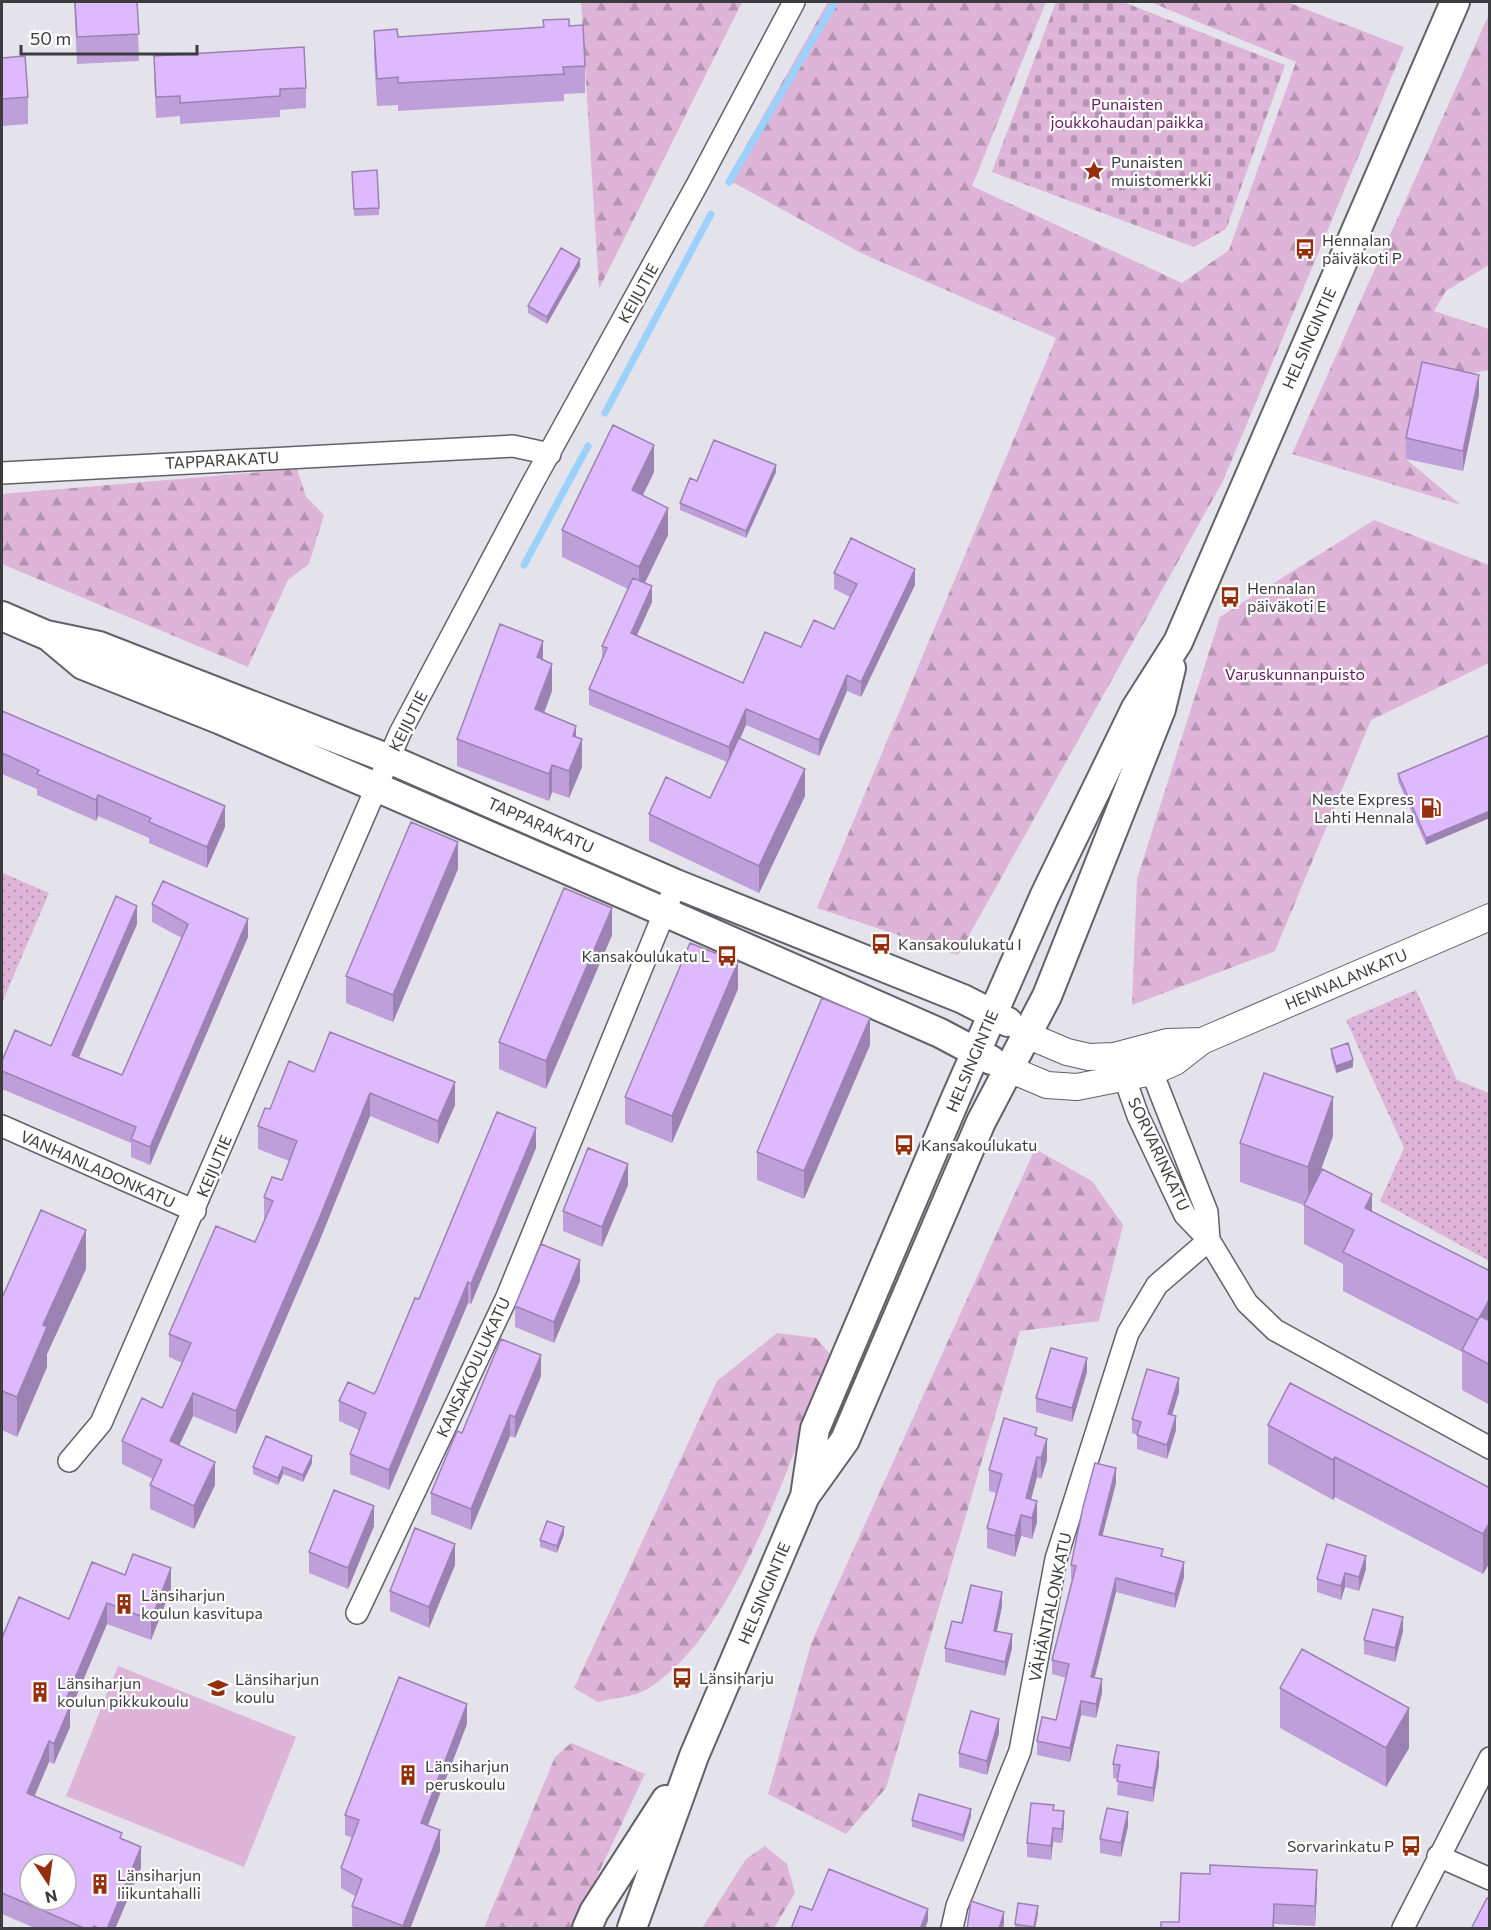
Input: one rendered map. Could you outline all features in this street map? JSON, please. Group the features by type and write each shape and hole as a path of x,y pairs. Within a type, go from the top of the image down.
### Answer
{"main road":[{"name":"HELSINGINTIE","path":"805,1496 815,1429 976,1051 1045,895 1136,708 1178,642 1455,2"},
{"name":"TAPPARAKATU","path":"2,616 46,634 99,646 389,759 676,884 993,1013 1027,1035"},
{"name":"TAPPARAKATU","path":"46,634 83,664 221,720 665,912 976,1051"},
{"name":"HELSINGINTIE","path":"632,1929 694,1756 805,1496 845,1440 981,1122 1047,996 1161,710 1178,642"},
{"name":"HENNALANKATU","path":"976,1051 1009,1069"},
{"name":"HELSINGINTIE","path":"587,1929 594,1912 694,1756"}],"street":[{"name":"KEIJUTIE","path":"69,1461 101,1423 195,1211 400,733 794,2"},
{"name":"TAPPARAKATU","path":"2,473 513,446 550,454"},
{"name":"KANSAKOULUKATU","path":"357,1613 506,1299 676,884"},
{"name":"HENNALANKATU","path":"1009,1069 1047,1085 1077,1088 1152,1072 1175,1062 1202,1041 1490,917"},
{"name":"HENNALANKATU","path":"1027,1035 1067,1052 1089,1057 1131,1053 1167,1042 1202,1041"},
{"name":"SORVARINKATU","path":"1209,1240 1207,1212 1152,1072 1131,1053 1125,1079 1137,1116 1185,1215 1209,1240 1247,1303 1275,1330 1490,1448"},
{"name":"VANHANLADONKATU","path":"2,1126 195,1211"},
{"name":"VÄHÄNTALONKATU","path":"952,1929 957,1906 1020,1751 1056,1559 1128,1333 1157,1286 1209,1240"},
{"path":"1403,1929 1438,1856 1490,1758"},
{"path":"1438,1856 1490,1879"}],"green space":[{"path":"581,2 742,2 599,289"},
{"path":"828,2 1046,2 972,186 1182,283 1229,250 1296,62 1150,2 1287,2 1404,47 1223,481 958,955 817,908 1056,338 861,253 727,179"},
{"name":"Punaisten joukkohaudan paikka","path":"1056,2 1123,2 1285,65 1226,229 1194,247 992,172"},
{"path":"1489,14 1489,265 1446,291 1434,311 1489,329 1489,370 1422,383 1406,459 1461,505 1292,454"},
{"path":"297,469 306,497 324,515 309,564 288,580 248,667 2,564 2,494"},
{"name":"Varuskunnanpuisto","path":"1374,520 1489,565 1489,663 1371,720 1275,951 1132,1005 1137,879 1220,617"},
{"path":"3,873 49,893 2,1003 2,876"},
{"path":"1416,990 1457,1080 1489,1093 1489,1261 1380,1201 1404,1148 1346,1020"},
{"path":"1035,1149 1092,1181 1123,1225 1099,1321 1020,1331 886,1788 846,1834 768,1794 812,1641"},
{"path":"777,1333 816,1338 831,1355 759,1538 735,1585 709,1627 679,1663 646,1690 598,1702 574,1688 717,1381"},
{"path":"118,1666 296,1737 244,1867 66,1796"},
{"path":"571,1743 645,1774 573,1928 484,1928 555,1757"},
{"path":"765,1846 787,1864 795,1893 774,1928 702,1928 746,1859"}],"building":[{"path":"75,2 137,2 139,34 77,37"},
{"path":"569,19 569,26 583,25 585,66 563,67 564,74 398,83 398,77 377,79 374,31 397,29 398,37 544,27 543,20"},
{"path":"304,47 306,88 280,89 280,96 180,103 180,96 156,97 154,56"},
{"path":"25,56 28,97 2,99 2,58"},
{"path":"377,170 379,208 354,209 352,172"},
{"path":"561,248 580,259 547,317 528,306"},
{"path":"1422,362 1479,375 1463,451 1406,438"},
{"path":"613,425 654,445 632,490 668,508 639,567 562,530"},
{"path":"714,440 776,465 746,531 680,503 690,478 697,481"},
{"path":"851,538 915,569 861,682 847,675 819,740 746,709 729,747 589,689 607,648 602,646 633,578 652,586 631,633 743,683 765,632 801,647 814,620 834,629 857,584 834,573"},
{"path":"500,624 543,641 537,657 552,664 535,709 576,726 573,736 582,739 569,771 552,765 549,774 457,739"},
{"path":"2,711 225,806 207,847 149,822 151,818 98,795 96,800 37,774 39,770 2,753"},
{"path":"1490,735 1490,811 1426,838 1398,774"},
{"path":"739,738 805,769 759,866 649,814 666,777 710,798"},
{"path":"411,822 458,842 393,995 346,976"},
{"path":"163,881 248,919 150,1147 131,1139 136,1127 2,1071 2,1061 15,1030 51,1046 116,896 137,906 72,1055 122,1075 188,924 152,904"},
{"path":"564,888 612,908 546,1061 499,1042"},
{"path":"690,943 738,962 672,1116 625,1097"},
{"path":"822,998 870,1018 804,1171 757,1152"},
{"path":"330,1032 455,1082 438,1121 370,1093 319,1219 236,1411 193,1393 170,1441 215,1462 194,1506 150,1485 162,1460 122,1441 142,1398 162,1408 191,1343 169,1334 216,1226 255,1242 273,1201 264,1197 272,1177 282,1180 297,1141 258,1126 265,1108 270,1109 289,1061 314,1072"},
{"path":"1348,1043 1353,1060 1336,1066 1331,1049"},
{"path":"1264,1073 1333,1097 1308,1167 1240,1143"},
{"path":"497,1112 536,1128 471,1284 468,1282 389,1470 350,1454 366,1413 339,1401 348,1382 374,1394 376,1391 415,1298 419,1299"},
{"path":"588,1148 628,1164 602,1227 563,1211"},
{"path":"1322,1169 1372,1194 1365,1208 1490,1271 1490,1298 1478,1320 1343,1252 1354,1230 1304,1205"},
{"path":"41,1210 86,1230 43,1325 47,1327 17,1397 2,1391 2,1298"},
{"path":"541,1244 580,1260 554,1322 515,1306"},
{"path":"1480,1316 1490,1321 1490,1365 1462,1350"},
{"path":"501,1339 541,1355 515,1417 510,1415 471,1509 431,1493 457,1431 462,1433"},
{"path":"1051,1348 1087,1358 1072,1408 1036,1398"},
{"path":"1147,1369 1179,1378 1168,1414 1176,1416 1167,1445 1137,1435 1141,1422 1132,1419"},
{"path":"1290,1383 1490,1488 1490,1522 1483,1534 1335,1457 1333,1460 1268,1425"},
{"path":"1004,1418 1037,1428 1035,1435 1047,1439 1041,1458 1037,1457 1026,1498 1037,1501 1032,1518 1021,1515 1015,1536 987,1528 1002,1474 989,1470"},
{"path":"266,1436 312,1456 303,1475 283,1467 278,1478 253,1467"},
{"path":"1095,1463 1116,1468 1099,1535 1163,1549 1161,1556 1184,1562 1175,1594 1116,1578 1091,1677 1102,1679 1096,1704 1081,1701 1070,1748 1037,1741 1042,1717 1056,1720 1069,1664 1052,1660 1076,1566 1071,1565"},
{"path":"334,1490 374,1506 348,1568 309,1552"},
{"path":"547,1521 564,1527 557,1546 540,1540"},
{"path":"415,1528 455,1544 429,1607 390,1591"},
{"path":"1327,1544 1366,1556 1359,1577 1345,1573 1341,1586 1317,1579"},
{"path":"133,1554 171,1568 151,1620 107,1603 64,1704 70,1706 54,1744 49,1741 27,1793 122,1833 120,1838 141,1847 107,1929 94,1926 93,1929 86,1929 46,1912 78,1912 78,1852 18,1852 18,1900 2,1893 2,1638 19,1597 69,1619 92,1562 125,1575"},
{"path":"971,1585 1002,1592 994,1631 1012,1634 1005,1662 945,1648 952,1621 962,1623"},
{"path":"1373,1609 1403,1617 1395,1648 1364,1640"},
{"path":"1302,1649 1409,1708 1386,1748 1280,1688"},
{"name":"Länsiharjun peruskoulu","path":"399,1677 467,1704 421,1823 440,1830 403,1926 352,1906 362,1879 341,1868 359,1820 345,1815"},
{"path":"971,1711 999,1719 987,1761 959,1753"},
{"path":"1117,1745 1159,1752 1153,1788 1117,1781 1120,1765 1113,1764"},
{"path":"919,1794 971,1809 963,1835 912,1820"},
{"path":"1031,1803 1054,1805 1053,1810 1064,1811 1062,1829 1053,1828 1051,1846 1027,1843"},
{"path":"1107,1808 1128,1812 1121,1843 1100,1839"},
{"path":"1210,1865 1317,1870 1315,1906 1274,1904 1273,1929 1161,1929 1161,1922 1179,1922 1181,1873 1210,1874"},
{"path":"829,1869 928,1909 920,1929 791,1929 800,1906 812,1910"},
{"path":"1487,1898 1490,1899 1490,1929 1471,1929"},
{"path":"971,1901 1004,1912 999,1929 967,1929"},
{"path":"1018,1903 1038,1906 1034,1927 1015,1924"}],"waterway":[{"path":"729,182 835,2"},
{"path":"605,413 711,214"},
{"path":"524,565 588,446"}],"place":[{"name":"Punaisten muistomerkki","path":"1094,171"},
{"name":"Hennalan päiväkoti P","path":"1305,249"},
{"name":"Hennalan päiväkoti E","path":"1230,597"},
{"name":"Neste Express Lahti Hennala","path":"1431,808"},
{"name":"Kansakoulukatu I","path":"881,944"},
{"name":"Kansakoulukatu L","path":"727,956"},
{"name":"Kansakoulukatu","path":"904,1145"},
{"name":"Länsiharjun koulun kasvitupa","path":"124,1604"},
{"name":"Länsiharju","path":"682,1678"},
{"name":"Länsiharjun koulu","path":"218,1688"},
{"name":"Länsiharjun koulun pikkukoulu","path":"40,1692"},
{"name":"Länsiharjun peruskoulu","path":"408,1775"},
{"name":"Sorvarinkatu P","path":"1411,1846"},
{"name":"Länsiharjun liikuntahalli","path":"100,1884"}]}
